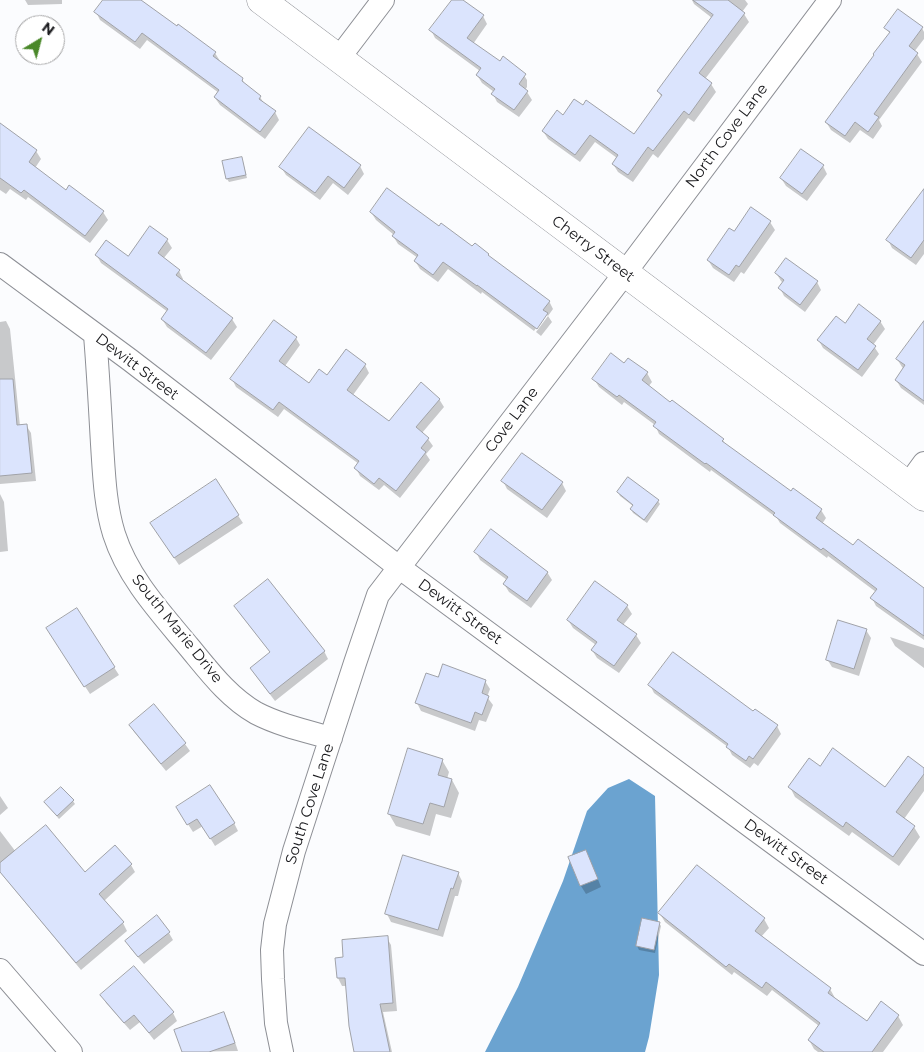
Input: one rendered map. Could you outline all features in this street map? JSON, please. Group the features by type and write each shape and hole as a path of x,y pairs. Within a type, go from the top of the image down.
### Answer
{"street":[{"name":"Cherry Street","path":"262,0 916,491"},
{"path":"339,58 383,0"},
{"name":"North Cove Lane","path":"624,273 830,0"},
{"name":"Dewitt Street","path":"0,264 400,568 924,954"},
{"name":"Cove Lane","path":"400,568 624,273"},
{"name":"South Marie Drive","path":"95,335 105,480 109,510 114,534 131,572 146,595 175,630 217,680 238,700 255,712 268,718 331,738"},
{"path":"916,491 924,463"},
{"name":"South Cove Lane","path":"282,1052 276,1023 273,979 272,950 275,924 294,851 378,595 400,568"},
{"path":"0,970 71,1052"}],"water":[{"path":"629,779 655,796 659,975 645,1052 485,1052 518,987 563,881 587,811 608,788"}],"building":[{"path":"103,0 141,0 216,52 213,56 243,78 242,81 261,96 259,99 276,111 260,132 214,97 219,90 142,33 135,42 94,12"},
{"path":"452,0 463,0 484,15 467,38 500,61 503,56 526,74 519,84 528,91 514,110 491,94 495,89 476,75 481,68 429,30"},
{"path":"693,0 728,0 745,13 699,73 712,83 689,115 684,111 653,151 648,147 628,175 612,164 618,155 590,135 575,155 542,131 557,110 563,115 574,99 583,105 586,100 634,134 662,95 657,91 713,15"},
{"path":"898,9 923,27 909,46 918,53 874,114 879,117 868,132 855,122 845,136 825,122 890,32 884,28"},
{"path":"0,123 37,150 29,162 66,190 69,185 104,211 85,236 24,190 21,193 0,178"},
{"path":"309,127 361,165 344,188 328,176 315,193 279,167"},
{"path":"801,149 824,165 802,194 780,178"},
{"path":"242,157 246,175 226,179 222,161"},
{"path":"387,188 439,226 441,223 472,246 475,243 488,255 550,301 543,310 548,313 537,329 443,262 433,275 414,261 418,255 392,236 395,232 370,212"},
{"path":"924,189 924,240 911,258 886,240"},
{"path":"751,207 771,221 739,267 736,265 729,275 707,260 729,228 734,231"},
{"path":"150,226 168,239 158,253 180,270 176,275 233,318 206,353 161,319 168,309 95,255 106,240 128,256"},
{"path":"786,258 818,281 800,305 778,288 784,280 775,273"},
{"path":"859,304 881,321 867,339 876,346 858,370 817,340 836,316 845,323"},
{"path":"274,320 297,337 279,361 309,383 319,369 327,375 346,349 366,364 347,390 389,421 421,382 440,399 416,427 429,438 421,448 426,452 396,491 379,478 374,484 354,468 359,461 279,402 273,410 230,379"},
{"path":"924,321 924,401 895,380 905,365 896,359"},
{"path":"611,353 624,363 628,358 648,372 642,380 670,402 672,400 724,439 722,441 791,491 793,488 822,509 816,518 853,545 858,539 924,588 924,636 870,598 877,589 653,426 656,422 619,395 617,397 592,379"},
{"path":"0,379 13,379 17,425 27,424 32,473 0,476"},
{"path":"522,453 563,482 542,510 501,481"},
{"path":"628,477 659,500 644,520 630,509 633,505 617,492"},
{"path":"216,479 239,515 174,558 150,523"},
{"path":"491,529 548,572 527,601 503,584 508,577 474,552"},
{"path":"268,579 325,651 270,694 250,668 270,652 234,606"},
{"path":"595,581 628,605 617,620 637,634 614,666 591,650 597,642 567,620"},
{"path":"77,608 115,667 84,687 46,628"},
{"path":"838,620 867,629 854,669 826,660"},
{"path":"673,652 753,711 755,709 778,725 753,759 749,756 746,761 726,747 728,744 648,685"},
{"path":"443,664 486,680 482,693 489,696 482,715 475,712 471,723 415,703 426,673 438,677"},
{"path":"154,704 186,743 161,764 129,725"},
{"path":"408,748 443,759 438,775 452,779 444,807 430,803 423,824 388,814"},
{"path":"833,748 885,787 908,756 924,768 924,774 896,812 915,826 893,857 846,822 843,827 788,787 809,758 820,766"},
{"path":"210,785 235,823 210,839 197,819 187,825 176,807"},
{"path":"61,787 74,800 57,816 44,802"},
{"path":"46,825 85,872 115,845 132,864 99,894 124,922 76,963 0,872 0,863"},
{"path":"586,850 598,879 580,886 568,857"},
{"path":"403,855 459,872 453,889 451,888 438,930 385,914"},
{"path":"697,865 765,918 755,931 831,988 828,993 867,1021 881,1001 899,1015 872,1052 824,1052 808,1040 820,1023 766,982 762,988 729,964 726,967 658,913"},
{"path":"157,915 170,932 138,957 125,941"},
{"path":"642,918 660,922 654,950 636,946"},
{"path":"388,936 393,1003 380,1004 390,1052 354,1052 349,1026 345,978 337,978 335,958 343,957 342,940"},
{"path":"134,966 174,1012 149,1033 134,1015 124,1023 100,995"},
{"path":"224,1012 235,1043 209,1052 182,1052 174,1030"}]}
